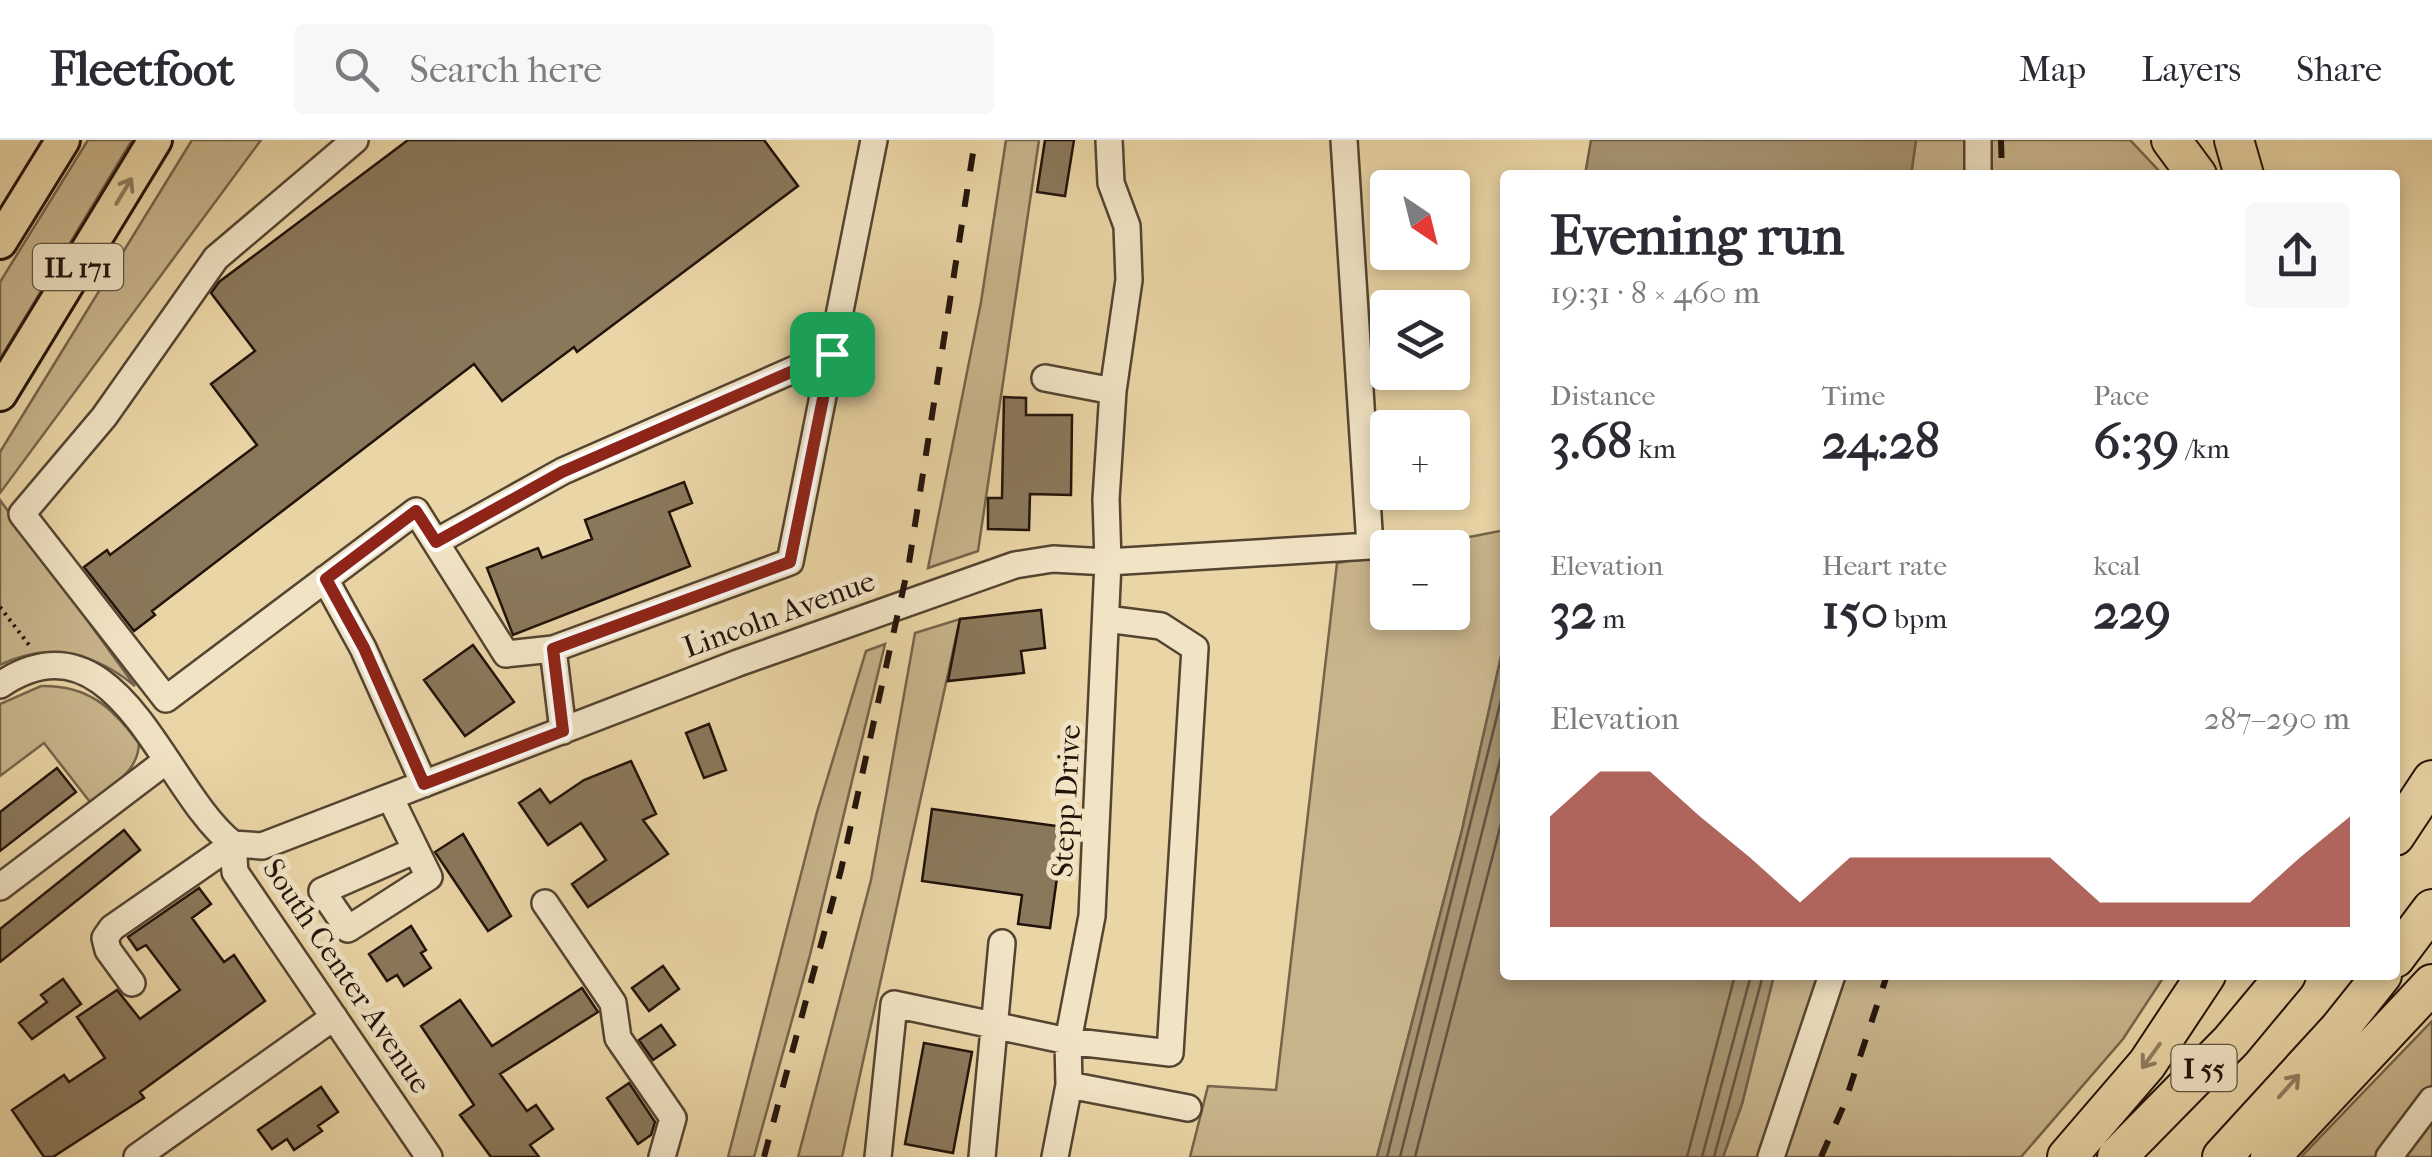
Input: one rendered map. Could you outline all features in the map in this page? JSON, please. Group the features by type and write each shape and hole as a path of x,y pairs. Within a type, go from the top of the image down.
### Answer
{"highway":[{"path":"2171,140 2193,170"},
{"path":"2234,140 2243,170"},
{"path":"2400,828 2432,780"},
{"path":"2400,952 2432,910"},
{"path":"2067,1157 2147,1064 2203,980"},
{"name":"I 55","path":"2116,1157 2230,1042 2282,980"},
{"name":"I 55","path":"2222,1157 2340,1029 2378,980"},
{"path":"2270,1157 2432,984"}],"main road":[{"name":"IL 171","path":"0,242 63,140"},
{"name":"IL 171","path":"0,394 155,140"}],"street":[{"path":"355,140 216,258 104,417 22,514 166,698 416,511 506,654 553,649 790,562 874,140"},
{"name":"Stepp Drive","path":"1055,1157 1069,1085 1068,1040 1092,916 1108,562 1106,499 1114,391 1130,280 1126,226 1112,183 1110,140"},
{"name":"Lincoln Avenue","path":"233,844 262,846 976,576 1052,559 1108,562 1370,546 1344,140"},
{"path":"1978,140 1978,170"},
{"path":"436,542 562,472 832,354"},
{"path":"1045,378 1114,391"},
{"path":"326,579 364,648 424,784"},
{"path":"878,1157 894,1004 1068,1040 1170,1053 1194,648 1161,626 1106,619"},
{"path":"553,649 563,731"},
{"name":"South Center Avenue","path":"0,685 38,668 83,670 121,698 210,826 233,844 236,872 429,1157"},
{"path":"0,888 166,761"},
{"path":"390,796 416,850"},
{"path":"132,983 108,950 105,938 112,928 233,844"},
{"path":"545,903 613,1003 618,1038 673,1118 662,1157"},
{"path":"982,1157 1002,943"},
{"path":"1770,1157 1830,980"},
{"path":"137,1157 334,1017"},
{"path":"1069,1085 1188,1108"},
{"path":"2389,1157 2432,1100"}],"path":[{"path":"0,607 35,652"}],"shaded area":[{"path":"88,140 132,140 0,359 0,282"},
{"path":"192,140 261,140 0,493 0,452"},
{"path":"1006,140 1039,140 978,551 928,568 981,302"},
{"path":"1916,140 2130,140 2158,170 1912,170"},
{"path":"0,500 135,686 104,665 71,654 36,654 0,665"},
{"path":"1500,531 1500,661 1462,830 1377,1157 1190,1157 1208,1086 1276,1090 1337,563 1370,557 1370,630 1470,630 1470,537"},
{"path":"960,619 842,1157 798,1157 871,880 915,633"},
{"path":"885,644 810,955 754,1157 728,1157 817,812 866,651"},
{"path":"41,686 86,694 109,709 139,743 129,770 90,802 44,743 0,776 0,704"},
{"path":"1773,980 2162,980 2123,1039 2021,1157 1723,1157 1742,1104"},
{"path":"2431,1022 2432,1157 2301,1157"}],"water":[{"path":"1591,140 1916,140 1912,170 1586,170"},
{"path":"1500,661 1500,980 1773,980 1742,1104 1723,1157 1377,1157 1462,830"}],"building":[{"path":"408,140 764,140 798,186 577,352 574,347 502,401 474,364 152,611 155,615 134,631 84,567 107,550 110,555 257,445 211,384 255,351 211,293 219,282"},
{"path":"1045,140 1074,140 1065,196 1037,192"},
{"path":"1004,397 1026,398 1026,415 1072,415 1071,495 1030,494 1029,530 988,529 988,498 1002,498"},
{"path":"684,482 692,503 669,512 690,566 513,635 487,568 538,548 542,558 592,539 585,520"},
{"path":"1041,610 1045,648 1021,651 1024,673 948,681 960,619"},
{"path":"473,645 514,702 465,736 424,680"},
{"path":"709,724 726,770 704,778 686,733"},
{"path":"631,761 656,814 643,820 668,854 588,907 572,884 606,860 581,823 548,845 519,803 540,789 550,803 584,780"},
{"path":"57,768 76,792 0,851 0,812"},
{"path":"932,809 1064,827 1050,928 1018,924 1022,895 922,881"},
{"path":"124,830 140,850 0,962 0,929"},
{"path":"463,834 511,916 488,931 435,852"},
{"path":"199,888 211,904 192,918 224,962 234,955 265,1001 140,1092 144,1098 53,1157 44,1157 12,1110 64,1075 69,1082 105,1058 77,1017 117,990 140,1019 180,990 146,945 137,950 128,937"},
{"path":"411,926 426,950 421,953 431,968 404,986 397,975 387,981 369,954"},
{"path":"663,966 679,989 649,1011 632,988"},
{"path":"63,979 81,1004 32,1039 19,1023 47,1002 41,995"},
{"path":"582,988 598,1012 500,1074 527,1111 536,1105 553,1129 530,1145 539,1157 491,1157 460,1115 474,1105 421,1026 460,1000 492,1046"},
{"path":"661,1025 675,1045 653,1060 639,1040"},
{"path":"924,1043 972,1052 953,1153 905,1144"},
{"path":"629,1083 655,1122 651,1135 638,1144 607,1098"},
{"path":"321,1087 338,1112 318,1126 322,1131 294,1150 287,1139 272,1149 258,1130"}],"railway":[{"path":"764,1157 841,870 909,563 975,140"},
{"path":"2001,140 2002,170"},
{"path":"1821,1157 1844,1105 1885,980"}],"route":[{"path":"832,354 790,562 553,649 563,731 424,784 364,648 326,579 416,511 436,542 562,472 832,354"}]}
